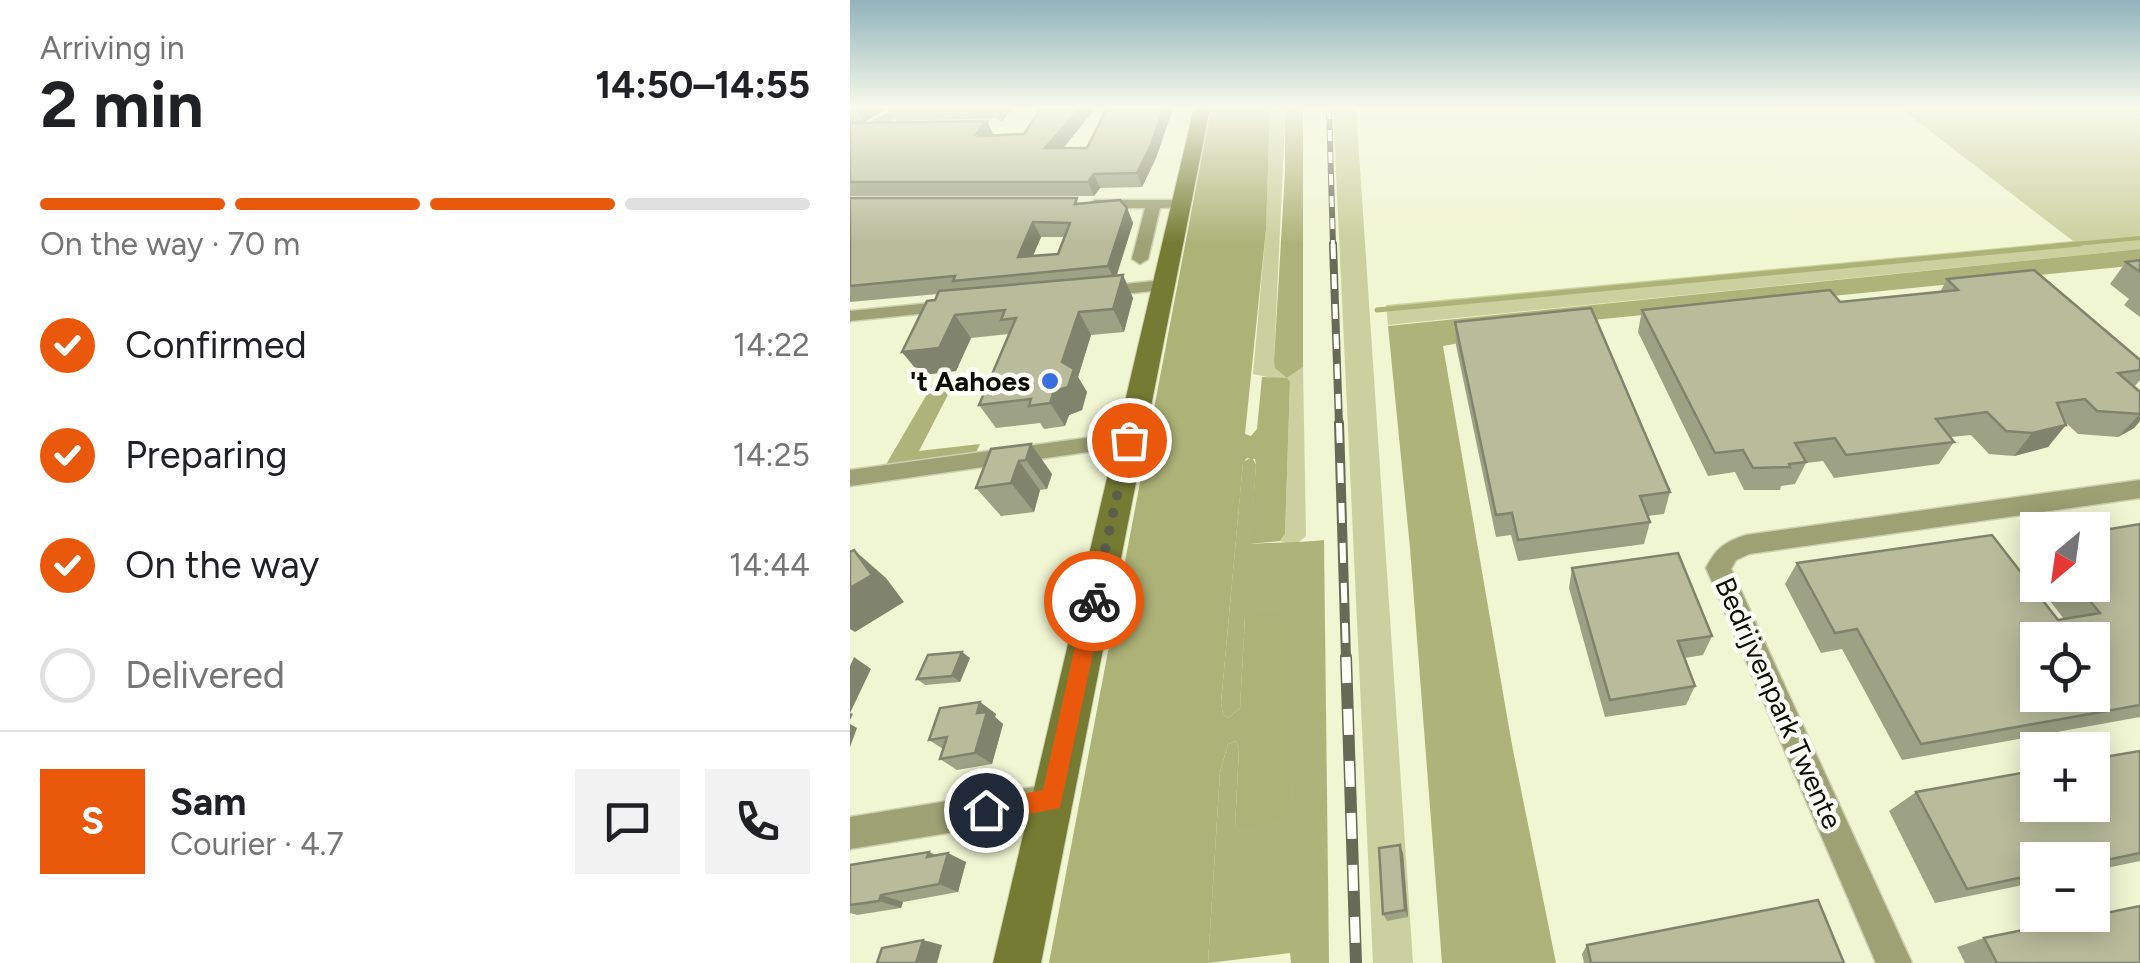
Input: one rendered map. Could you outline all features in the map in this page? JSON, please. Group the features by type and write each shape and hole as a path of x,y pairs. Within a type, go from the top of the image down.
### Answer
{"street":[{"path":"1152,272 1181,204 1192,153"},
{"path":"1078,204 1181,204"},
{"path":"1017,963 1129,440 1152,272 1154,204"},
{"path":"1075,294 1152,272"},
{"path":"850,316 964,305"},
{"path":"850,478 1129,440"},
{"name":"Bedrijvenpark Twente","path":"1894,963 1718,568 1728,552 1746,545 2140,489"},
{"path":"850,833 1052,800"}],"shaded area":[{"path":"1202,153 1269,153 1266,229 1245,434 1251,436 1257,429 1262,377 1287,378 1290,382 1285,534 1280,541 1250,544 1256,465 1255,459 1247,458 1243,463 1221,703 1228,718 1240,708 1245,617 1290,611 1291,806 1287,815 1272,822 1235,828 1239,748 1236,741 1228,744 1220,772 1208,963 1049,963"},
{"path":"1269,153 1283,153 1274,360 1287,378 1303,367 1306,536 1295,545 1280,541 1285,534 1290,382 1253,374"},
{"path":"1285,153 1303,153 1303,367 1287,378 1275,368 1274,360"},
{"path":"1335,153 1359,153 1413,963 1373,963"},
{"path":"1958,153 2140,153 2140,249 1388,325 1386,305 2073,241"},
{"path":"2140,249 2140,265 1583,321 1443,346 1512,745 1556,963 1442,963 1410,548 1388,326"},
{"path":"956,379 919,451 980,444 974,457 884,468 934,382"},
{"path":"1252,457 1256,465 1251,544 1324,540 1329,963 1291,963 1290,953 1208,963 1220,772 1228,744 1236,741 1239,748 1235,828 1291,806 1290,778 1245,617 1240,708 1228,718 1221,703 1243,462"}],"building":[{"path":"850,153 1147,153 1137,173 1094,174 1088,182 850,182"},
{"path":"850,198 1077,198 1075,204 1120,200 1127,208 1108,266 850,286","holes":["1033,222 1070,223 1058,254 1018,257"]},
{"path":"2140,260 2140,272 2126,262"},
{"path":"2034,270 2140,360 2140,370 2118,373 2140,392 2140,414 2097,411 2085,399 2057,403 2066,425 2032,433 2006,431 1987,412 1936,419 1954,442 1846,455 1835,438 1795,443 1806,462 1789,464 1790,467 1753,468 1743,450 1715,453 1642,310 1830,290 1840,302 1958,290 1947,279"},
{"path":"1123,275 1113,309 1079,312 1062,362 1074,369 1068,387 1054,391 1050,403 1029,406 1031,399 979,405 1016,318 1001,320 1005,310 955,315 939,348 902,352 927,301 935,300 939,291"},
{"path":"1591,308 1670,492 1640,496 1650,522 1518,540 1512,513 1496,515 1455,322"},
{"path":"1031,444 1011,483 976,488 991,449"},
{"path":"2140,524 2140,705 2110,710 2110,622 2020,622 2020,712 2101,712 1921,744 1857,629 1835,633 1797,563 1992,535 2020,571 2020,602 2044,602 2058,620 2100,613 2091,602 2110,602 2110,529"},
{"path":"854,550 872,575 850,588 850,552"},
{"path":"1678,553 1712,636 1678,641 1695,686 1610,700 1572,568"},
{"path":"962,652 952,676 917,679 928,655"},
{"path":"980,702 977,713 987,712 975,753 940,759 947,737 929,740 940,708"},
{"path":"2140,751 2140,853 2110,859 2110,842 2020,842 2020,878 1967,889 1916,792 2020,773 2020,822 2110,822 2110,756"},
{"path":"1400,845 1405,910 1383,914 1379,848"},
{"path":"929,852 927,857 948,853 939,884 850,905 850,865"},
{"path":"1818,900 1844,963 1591,963 1587,945"},
{"path":"2140,906 2140,963 1997,963 1984,938 2020,931 2110,932 2110,912"},
{"path":"923,940 916,963 877,963 882,948"}],"waterway":[{"path":"2053,246 2140,238"},
{"path":"1377,310 2079,244"}],"railway":[{"path":"1330,153 1333,246"},
{"path":"1333,244 1339,425"},
{"path":"1339,423 1346,659"},
{"path":"1346,657 1356,963"}],"way so far":[{"path":"1094,601 1129,440"}],"place":[{"name":"'t Aahoes","path":"1050,381"}],"route":[{"path":"986,810 1052,800 1094,601"}]}
